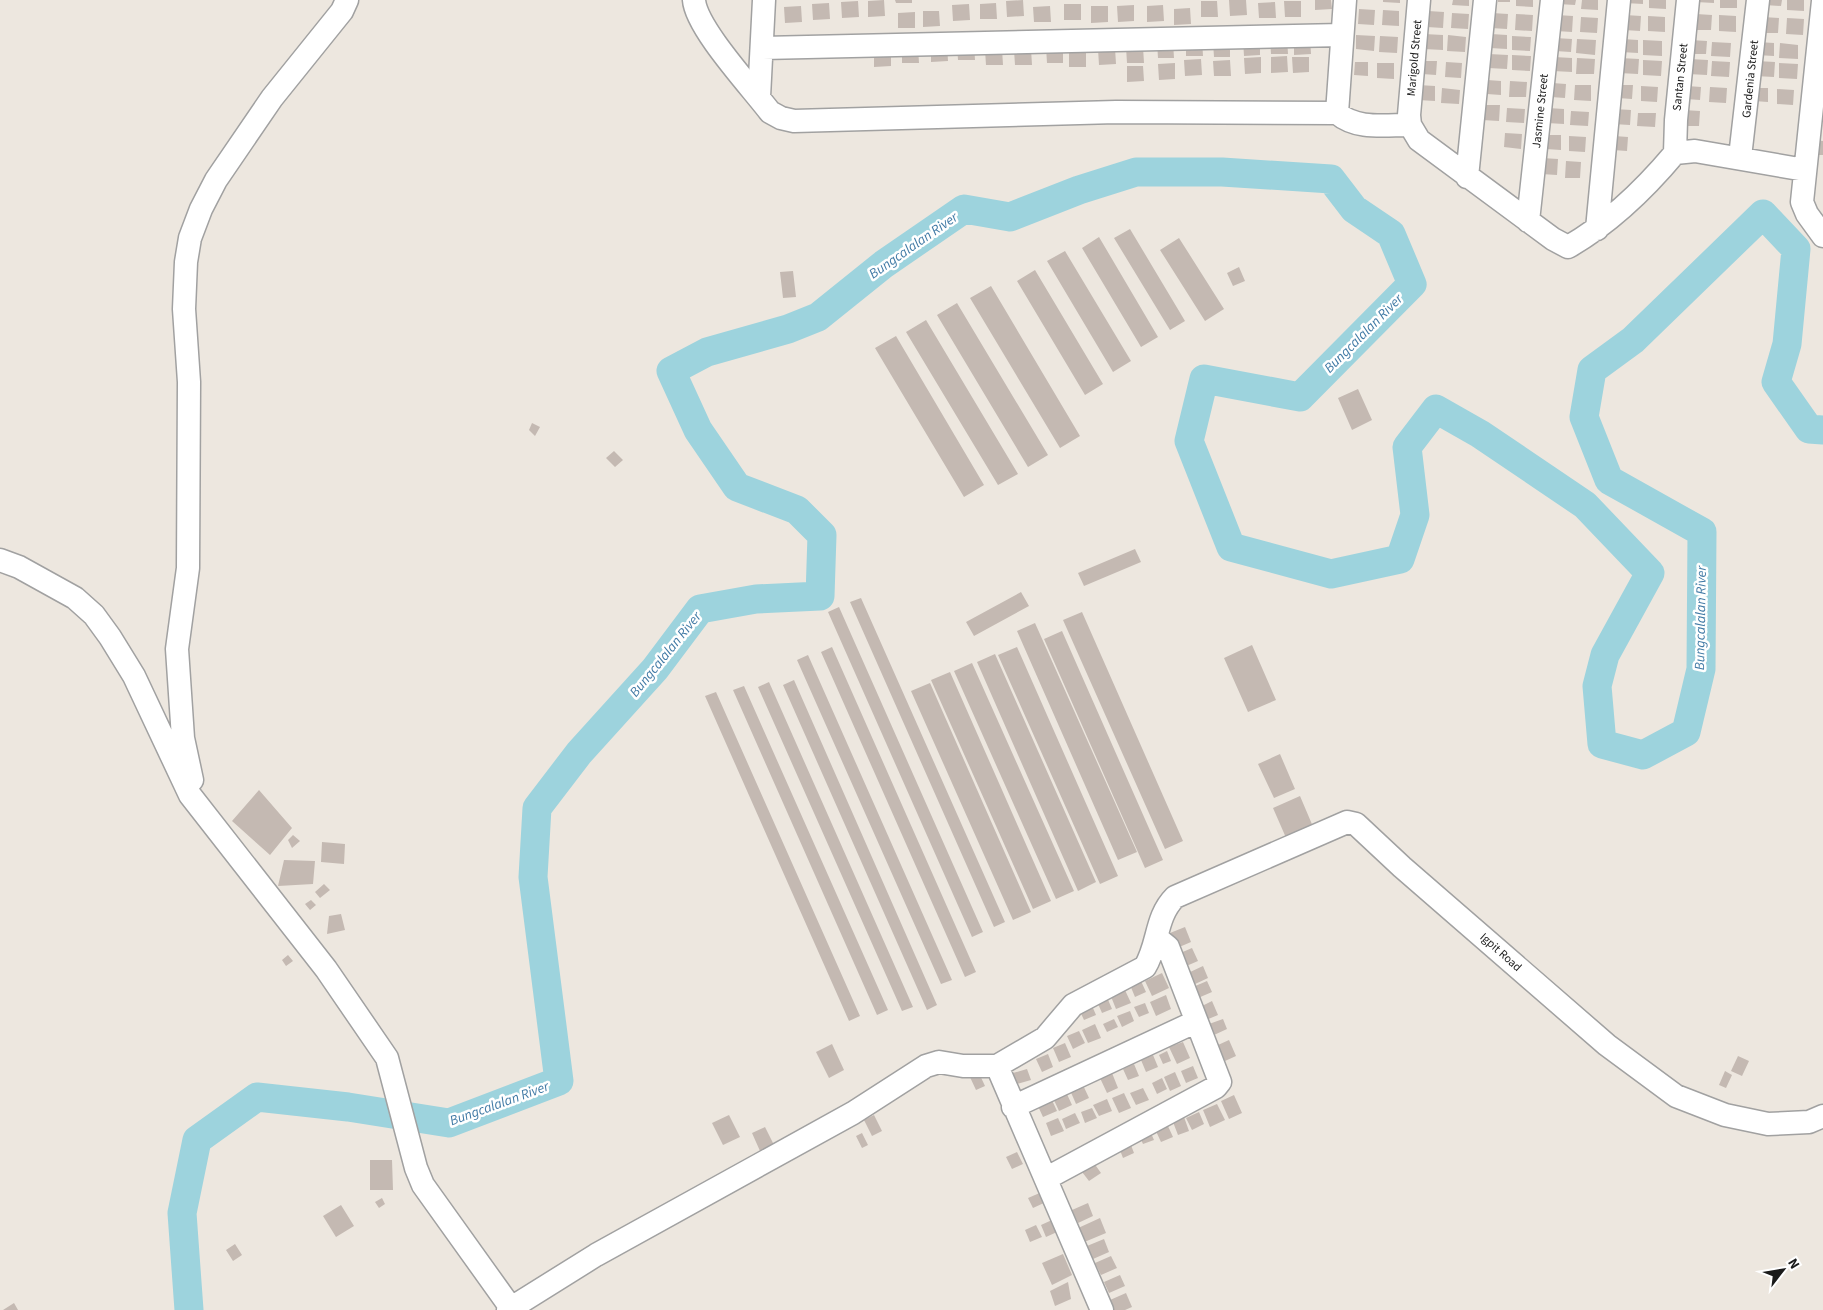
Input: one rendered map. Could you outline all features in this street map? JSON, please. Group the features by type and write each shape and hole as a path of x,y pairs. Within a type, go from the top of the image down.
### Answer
{"street":[{"path":"197,804 183,738 176,649 188,568 189,382 184,308 186,262 190,238 201,209 216,180 272,98 342,12 347,0"},
{"path":"694,0 704,25 770,112 780,118 818,122 1116,112 1337,113 1346,121 1358,124 1409,120 1419,140 1553,240 1568,247 1597,229 1643,190 1675,153 1687,150 1740,157 1805,170"},
{"path":"759,97 764,0"},
{"path":"1337,113 1345,0"},
{"name":"Marigold Street","path":"1409,120 1419,0"},
{"path":"1467,177 1485,0"},
{"name":"Jasmine Street","path":"1528,222 1552,0"},
{"path":"1597,229 1619,0"},
{"name":"Santan Street","path":"1675,153 1676,120 1688,0"},
{"name":"Gardenia Street","path":"1740,157 1758,0"},
{"path":"1823,1 1802,202 1807,214 1823,236"},
{"path":"763,48 1342,35"},
{"path":"0,560 52,585 74,598 94,615 134,676 190,795 326,969 374,1036 387,1058 416,1168 433,1199 455,1227 510,1309 596,1255 853,1114 926,1066 939,1062 964,1066 997,1066 1045,1038 1073,1006 1145,967 1157,938 1168,947 1220,1082 1216,1087 1047,1178"},
{"name":"Igpit Road","path":"1157,938 1159,924 1166,908 1184,891 1346,822 1356,824 1402,867 1607,1045 1676,1096 1725,1115 1768,1124 1809,1122 1823,1116"},
{"path":"1014,1107 1196,1022"},
{"path":"997,1066 1047,1178 1102,1310"}],"building":[{"path":"884,0 885,16 868,17 868,1"},
{"path":"895,0 912,0 912,3 896,3"},
{"path":"1023,0 1024,16 1007,17 1006,1"},
{"path":"1229,0 1246,0 1247,15 1230,16"},
{"path":"1315,0 1331,0 1332,9 1315,10"},
{"path":"1383,0 1400,0 1400,3 1383,2"},
{"path":"1453,0 1469,0 1469,6 1452,5"},
{"path":"1498,0 1510,0 1510,2 1498,2"},
{"path":"1516,0 1533,0 1533,7 1516,6"},
{"path":"1558,0 1576,0 1575,5 1558,4"},
{"path":"1582,0 1598,0 1598,10 1581,9"},
{"path":"1625,0 1643,0 1643,4 1625,3"},
{"path":"1649,0 1666,0 1666,9 1649,8"},
{"path":"1697,0 1714,0 1714,3 1696,2"},
{"path":"1720,0 1737,0 1737,8 1720,8"},
{"path":"1764,0 1782,0 1781,6 1764,5"},
{"path":"1787,0 1804,0 1804,11 1787,10"},
{"path":"858,1 859,17 842,18 841,2"},
{"path":"1201,1 1217,1 1218,17 1201,17"},
{"path":"1284,1 1301,1 1301,17 1285,17"},
{"path":"1275,2 1276,18 1259,18 1258,3"},
{"path":"829,3 830,19 813,20 812,4"},
{"path":"996,3 997,19 980,19 980,4"},
{"path":"969,4 970,20 953,21 952,5"},
{"path":"1064,4 1081,4 1081,20 1064,20"},
{"path":"1134,5 1134,21 1118,22 1117,6"},
{"path":"1163,5 1164,21 1147,22 1147,6"},
{"path":"801,6 802,22 785,23 784,7"},
{"path":"1050,6 1051,22 1034,22 1033,7"},
{"path":"1091,6 1108,6 1108,22 1091,23"},
{"path":"1190,8 1191,24 1174,25 1174,9"},
{"path":"1359,9 1375,10 1374,25 1358,24"},
{"path":"1383,10 1399,11 1399,26 1382,25"},
{"path":"923,11 939,11 940,26 923,27"},
{"path":"1428,11 1444,12 1443,28 1427,27"},
{"path":"915,12 915,28 898,28 898,13"},
{"path":"1452,13 1469,14 1468,29 1451,28"},
{"path":"1492,13 1508,14 1507,29 1491,28"},
{"path":"1516,14 1533,15 1532,31 1515,30"},
{"path":"1696,14 1712,15 1711,30 1695,30"},
{"path":"1557,15 1573,16 1572,32 1556,31"},
{"path":"1625,15 1641,16 1640,31 1624,30"},
{"path":"1719,15 1736,16 1736,32 1719,31"},
{"path":"1648,16 1665,17 1665,32 1648,31"},
{"path":"1581,17 1598,18 1597,33 1580,32"},
{"path":"1763,17 1779,18 1778,33 1762,33"},
{"path":"1787,18 1804,19 1803,35 1786,34"},
{"path":"1424,34 1443,35 1443,50 1424,49"},
{"path":"1491,34 1507,35 1507,49 1490,48"},
{"path":"1356,35 1375,36 1374,51 1356,49"},
{"path":"1448,35 1466,37 1465,52 1447,51"},
{"path":"1380,36 1398,37 1397,53 1379,52"},
{"path":"1512,36 1531,37 1530,51 1512,50"},
{"path":"1270,38 1287,38 1288,54 1271,54"},
{"path":"1310,38 1311,54 1294,55 1294,39"},
{"path":"1555,38 1572,39 1571,52 1555,51"},
{"path":"1260,39 1260,55 1244,56 1243,40"},
{"path":"1577,39 1596,40 1595,55 1576,53"},
{"path":"1622,39 1638,40 1638,53 1621,52"},
{"path":"1186,40 1202,40 1203,56 1186,56"},
{"path":"1643,40 1662,41 1662,56 1643,55"},
{"path":"1690,40 1707,41 1706,54 1690,54"},
{"path":"1230,41 1230,57 1214,57 1213,42"},
{"path":"1157,42 1173,42 1174,58 1158,58"},
{"path":"1712,42 1731,43 1730,57 1711,56"},
{"path":"1758,42 1774,43 1774,56 1757,55"},
{"path":"1780,43 1798,45 1798,59 1779,58"},
{"path":"974,44 975,60 958,60 957,45"},
{"path":"947,45 948,61 931,62 931,46"},
{"path":"902,47 918,47 919,63 902,63"},
{"path":"1046,47 1063,47 1063,63 1047,63"},
{"path":"1126,47 1143,47 1144,63 1127,63"},
{"path":"1115,48 1116,64 1099,65 1098,49"},
{"path":"1002,49 1003,65 986,65 985,50"},
{"path":"1031,49 1032,65 1015,65 1014,50"},
{"path":"891,50 891,66 874,67 874,51"},
{"path":"1086,51 1086,67 1069,67 1069,52"},
{"path":"1489,54 1508,55 1507,69 1488,68"},
{"path":"1512,55 1531,56 1530,71 1512,70"},
{"path":"1287,56 1288,72 1271,73 1271,57"},
{"path":"1261,57 1261,73 1245,74 1244,58"},
{"path":"1292,57 1309,57 1309,72 1293,73"},
{"path":"1554,57 1572,58 1572,72 1553,71"},
{"path":"1577,58 1595,59 1594,74 1576,74"},
{"path":"1620,58 1639,59 1638,74 1619,73"},
{"path":"1201,59 1202,75 1185,76 1184,60"},
{"path":"1689,59 1708,60 1707,75 1688,74"},
{"path":"1230,60 1231,76 1214,76 1213,61"},
{"path":"1643,60 1662,61 1661,76 1643,75"},
{"path":"1423,61 1437,61 1436,75 1422,74"},
{"path":"1712,61 1730,62 1729,77 1711,76"},
{"path":"1756,61 1775,62 1774,77 1755,76"},
{"path":"1355,62 1368,62 1368,76 1354,75"},
{"path":"1446,62 1462,63 1461,78 1445,77"},
{"path":"1175,63 1175,79 1159,80 1158,64"},
{"path":"1377,63 1394,63 1394,79 1377,78"},
{"path":"1779,63 1798,64 1797,79 1779,78"},
{"path":"1127,66 1143,66 1144,81 1127,82"},
{"path":"1487,80 1501,81 1501,95 1487,94"},
{"path":"1510,81 1527,82 1526,97 1509,97"},
{"path":"1552,83 1566,84 1565,98 1551,97"},
{"path":"1418,85 1435,86 1435,101 1418,100"},
{"path":"1575,85 1591,85 1591,101 1574,100"},
{"path":"1618,85 1633,85 1632,99 1618,98"},
{"path":"1641,86 1658,87 1657,102 1641,101"},
{"path":"1687,86 1701,87 1700,100 1686,99"},
{"path":"1710,87 1727,88 1726,103 1709,102"},
{"path":"1442,88 1460,90 1459,104 1441,103"},
{"path":"1754,88 1768,88 1768,102 1754,101"},
{"path":"1777,89 1794,90 1793,105 1777,104"},
{"path":"1483,105 1500,105 1499,121 1482,120"},
{"path":"1507,108 1525,109 1524,123 1506,122"},
{"path":"1548,108 1564,109 1564,124 1547,123"},
{"path":"1614,109 1631,110 1630,125 1613,124"},
{"path":"1683,110 1700,111 1699,126 1682,126"},
{"path":"1571,111 1589,112 1588,126 1570,125"},
{"path":"1638,113 1656,113 1655,127 1637,126"},
{"path":"1505,133 1522,134 1521,149 1504,147"},
{"path":"1547,135 1561,135 1561,150 1546,149"},
{"path":"1569,136 1586,137 1585,152 1569,151"},
{"path":"1614,136 1628,137 1627,151 1613,150"},
{"path":"1816,140 1823,141 1823,155 1815,155"},
{"path":"1542,158 1558,159 1557,175 1541,174"},
{"path":"1566,161 1581,162 1580,178 1565,178"},
{"path":"1130,229 1185,321 1170,330 1114,238"},
{"path":"1099,237 1158,337 1141,347 1082,248"},
{"path":"1179,238 1224,309 1205,321 1160,250"},
{"path":"1065,251 1131,361 1113,372 1047,261"},
{"path":"1239,267 1245,281 1233,286 1227,273"},
{"path":"1035,270 1103,384 1085,395 1017,281"},
{"path":"793,271 796,297 783,298 780,272"},
{"path":"991,286 1080,436 1060,448 970,298"},
{"path":"957,303 1048,455 1028,467 937,315"},
{"path":"926,320 1018,474 998,485 906,332"},
{"path":"896,336 984,485 964,497 875,348"},
{"path":"1358,389 1372,420 1352,430 1338,398"},
{"path":"532,423 540,427 535,436 529,430"},
{"path":"614,451 623,460 615,467 606,458"},
{"path":"1135,549 1141,562 1084,586 1078,573"},
{"path":"1021,592 1029,606 974,636 966,622"},
{"path":"861,598 1005,922 994,927 850,602"},
{"path":"839,607 983,932 972,937 828,612"},
{"path":"1082,612 1183,841 1165,849 1063,620"},
{"path":"1035,623 1137,852 1118,860 1017,631"},
{"path":"1062,631 1163,860 1145,868 1044,639"},
{"path":"1252,645 1276,700 1248,712 1224,658"},
{"path":"832,647 976,972 965,977 821,652"},
{"path":"1017,647 1118,876 1100,884 998,655"},
{"path":"995,654 1096,882 1078,891 977,662"},
{"path":"808,655 952,980 941,984 797,660"},
{"path":"972,663 1074,891 1056,899 954,671"},
{"path":"950,672 1051,901 1033,909 931,680"},
{"path":"794,680 937,1005 927,1010 783,685"},
{"path":"769,682 913,1007 902,1011 758,687"},
{"path":"930,683 1031,912 1013,920 911,691"},
{"path":"744,686 888,1010 877,1015 733,690"},
{"path":"716,692 860,1016 849,1021 705,696"},
{"path":"1280,754 1295,789 1274,798 1258,764"},
{"path":"259,790 292,828 270,855 232,821"},
{"path":"1300,796 1314,829 1287,840 1273,808"},
{"path":"293,835 300,841 292,848 288,840"},
{"path":"322,842 345,844 344,864 321,862"},
{"path":"284,860 315,861 313,884 278,886"},
{"path":"324,884 330,890 320,898 315,892"},
{"path":"311,900 316,905 310,910 305,904"},
{"path":"341,914 345,930 327,934 329,916"},
{"path":"1185,927 1191,942 1177,948 1170,933"},
{"path":"1192,948 1198,961 1184,967 1178,954"},
{"path":"288,955 293,961 286,966 282,960"},
{"path":"1203,966 1208,978 1193,985 1188,973"},
{"path":"1162,973 1169,988 1152,996 1145,981"},
{"path":"1141,981 1146,992 1135,997 1130,985"},
{"path":"1207,981 1212,992 1198,998 1193,987"},
{"path":"1124,988 1131,1003 1116,1009 1110,994"},
{"path":"1106,995 1112,1009 1102,1013 1096,999"},
{"path":"1166,995 1171,1009 1156,1016 1150,1002"},
{"path":"1090,1001 1096,1015 1084,1020 1078,1007"},
{"path":"1212,1001 1218,1015 1206,1020 1200,1007"},
{"path":"1145,1003 1149,1013 1139,1017 1134,1007"},
{"path":"1130,1011 1134,1021 1122,1027 1117,1016"},
{"path":"1114,1019 1118,1027 1107,1032 1103,1024"},
{"path":"1223,1019 1227,1029 1214,1035 1209,1024"},
{"path":"1095,1024 1101,1038 1088,1043 1082,1030"},
{"path":"1079,1031 1085,1043 1073,1049 1067,1036"},
{"path":"1229,1040 1236,1056 1225,1061 1218,1045"},
{"path":"1183,1042 1190,1058 1177,1064 1169,1047"},
{"path":"1065,1043 1071,1057 1059,1062 1053,1048"},
{"path":"832,1044 844,1070 829,1078 816,1052"},
{"path":"1167,1051 1171,1061 1163,1064 1159,1055"},
{"path":"1048,1054 1053,1067 1042,1072 1036,1059"},
{"path":"1153,1055 1158,1067 1146,1072 1141,1060"},
{"path":"1738,1056 1749,1061 1742,1076 1731,1071"},
{"path":"1134,1064 1139,1076 1128,1080 1123,1069"},
{"path":"1193,1066 1198,1078 1186,1083 1181,1071"},
{"path":"1027,1069 1031,1080 1017,1084 1013,1073"},
{"path":"978,1071 985,1086 976,1090 969,1075"},
{"path":"1725,1071 1732,1075 1726,1088 1719,1085"},
{"path":"1175,1072 1181,1086 1170,1091 1164,1077"},
{"path":"1112,1073 1118,1088 1107,1093 1100,1078"},
{"path":"1162,1078 1167,1089 1157,1094 1152,1083"},
{"path":"1082,1083 1089,1098 1076,1104 1069,1088"},
{"path":"1143,1088 1149,1100 1136,1105 1130,1093"},
{"path":"1066,1092 1072,1105 1059,1111 1053,1098"},
{"path":"1124,1093 1131,1108 1119,1113 1112,1098"},
{"path":"1234,1095 1242,1113 1229,1119 1221,1101"},
{"path":"1051,1098 1057,1111 1043,1117 1037,1104"},
{"path":"1107,1099 1112,1111 1099,1116 1093,1105"},
{"path":"1217,1104 1225,1120 1210,1127 1203,1110"},
{"path":"1092,1108 1097,1118 1085,1123 1081,1112"},
{"path":"1199,1112 1204,1124 1192,1130 1186,1118"},
{"path":"1075,1113 1080,1123 1066,1129 1062,1119"},
{"path":"729,1115 740,1137 723,1145 712,1123"},
{"path":"874,1115 882,1131 872,1136 864,1120"},
{"path":"1184,1117 1189,1131 1178,1135 1173,1122"},
{"path":"1058,1118 1064,1131 1051,1136 1046,1123"},
{"path":"1167,1124 1173,1137 1161,1142 1155,1129"},
{"path":"765,1127 774,1145 760,1151 752,1133"},
{"path":"1150,1131 1154,1140 1143,1144 1139,1135"},
{"path":"862,1133 868,1145 862,1148 856,1136"},
{"path":"1129,1140 1134,1153 1123,1158 1118,1145"},
{"path":"1017,1152 1023,1164 1012,1169 1006,1157"},
{"path":"1091,1159 1101,1173 1089,1181 1079,1168"},
{"path":"370,1160 392,1160 393,1190 370,1190"},
{"path":"1042,1192 1046,1202 1033,1208 1028,1198"},
{"path":"382,1198 385,1204 379,1208 375,1202"},
{"path":"1088,1203 1093,1216 1078,1223 1072,1210"},
{"path":"341,1205 354,1226 336,1237 323,1216"},
{"path":"1100,1218 1106,1233 1082,1243 1076,1229"},
{"path":"1052,1220 1057,1232 1046,1237 1041,1225"},
{"path":"1036,1225 1042,1237 1030,1242 1025,1230"},
{"path":"1104,1239 1109,1252 1093,1259 1087,1246"},
{"path":"235,1244 242,1255 233,1261 226,1250"},
{"path":"1063,1254 1072,1275 1052,1285 1042,1263"},
{"path":"1111,1256 1117,1268 1101,1275 1095,1263"},
{"path":"1120,1275 1125,1286 1109,1293 1104,1282"},
{"path":"1068,1282 1071,1299 1055,1306 1050,1291"},
{"path":"1126,1293 1132,1307 1125,1310 1114,1310 1110,1300"},
{"path":"14,1303 18,1310 3,1310"}],"waterway":[{"name":"Bungcalalan River","path":"189,1310 182,1213 197,1140 257,1097 348,1107 449,1123 559,1081 533,877 537,808 579,753 655,669 700,609 756,599 820,596 822,535 797,510 737,487 698,430 671,371 707,352 788,329 818,317 884,264 964,209 1010,217 1079,190 1136,172 1222,172 1331,179 1354,209 1391,234 1412,284 1300,397 1204,379 1189,441 1231,547 1331,574 1400,559 1415,515 1407,447 1436,409 1480,434 1585,505 1650,573 1605,655 1597,686 1602,744 1643,755 1686,732 1701,669 1702,532 1609,480 1584,417 1592,370 1633,340 1763,214 1796,249 1787,344 1776,382 1809,429 1823,430"}]}
